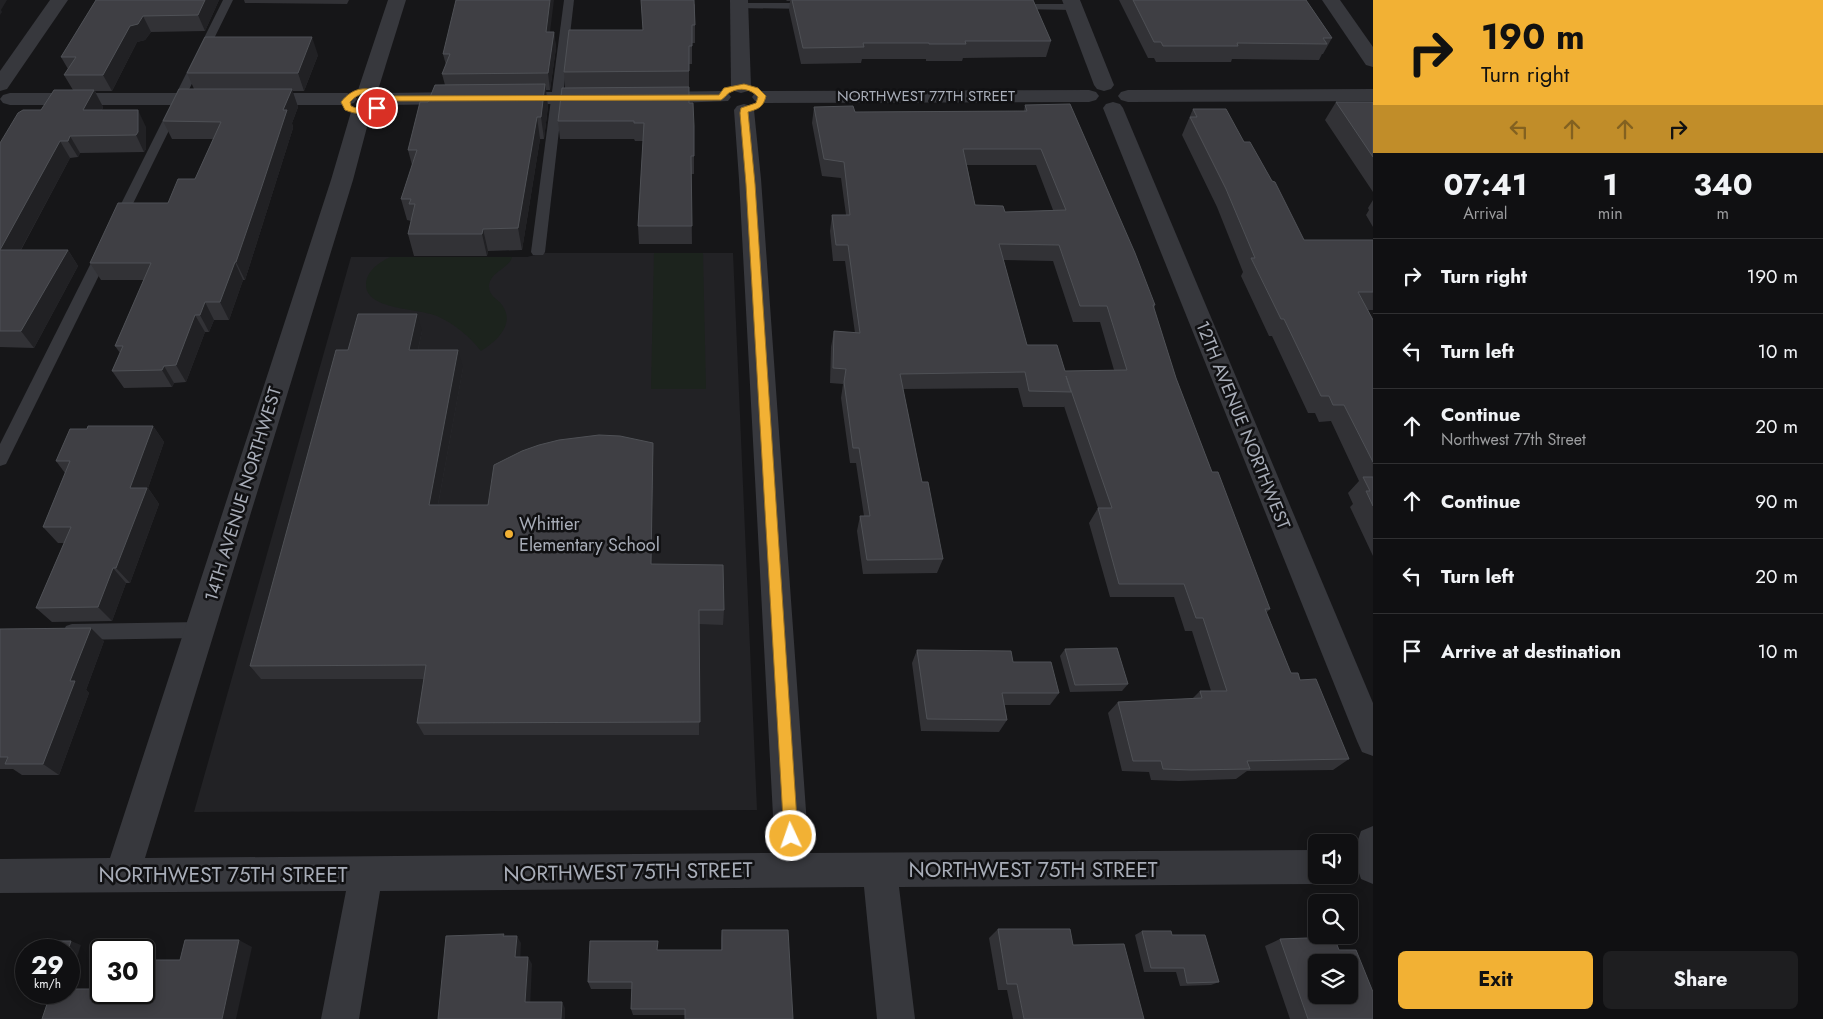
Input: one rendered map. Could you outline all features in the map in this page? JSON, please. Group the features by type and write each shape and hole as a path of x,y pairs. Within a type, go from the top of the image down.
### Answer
{"street":[{"path":"58,0 3,95 179,99 365,100 615,98"},
{"name":"14TH AVENUE NORTHWEST","path":"122,875 201,630 397,0"},
{"path":"1331,0 1373,61"},
{"path":"739,3 742,98 750,184 793,870"},
{"name":"12TH AVENUE NORTHWEST","path":"1072,3 1108,96 1373,741"},
{"name":"NORTHWEST 77TH STREET","path":"634,98 1373,95"},
{"path":"1358,867 1373,867 1370,850 1373,843"},
{"name":"NORTHWEST 75TH STREET","path":"0,876 1308,867"},
{"path":"880,871 896,1019"},
{"path":"340,1019 366,874"}],"lane":[{"path":"0,460 228,0"},
{"path":"538,252 568,0"},
{"path":"739,3 818,6"},
{"path":"999,7 1072,3"},
{"path":"57,632 201,630"}],"shaded area":[{"name":"Whittier Elementary School","path":"543,253 733,253 757,810 194,812 351,257 527,257"},
{"path":"654,253 703,253 706,389 651,389"},
{"path":"390,257 512,257 507,265 495,274 489,287 490,293 506,312 505,326 498,338 481,351 472,340 444,319 428,313 394,307 374,299 368,293 367,279 374,268"}],"building":[{"path":"96,0 205,0 198,15 143,16 138,24 130,26 103,75 64,75 76,57 61,57"},
{"path":"456,0 550,0 546,32 554,32 548,73 442,74 450,54 443,54"},
{"path":"641,0 694,0 695,25 692,25 692,46 689,46 689,71 564,72 569,30 643,30"},
{"path":"792,0 1033,0 1051,41 965,41 966,44 863,43 864,47 803,48"},
{"path":"1133,0 1306,0 1332,38 1323,38 1327,44 1237,43 1238,46 1163,46 1161,42 1154,42"},
{"path":"205,37 312,37 298,73 187,73"},
{"path":"545,84 541,117 537,117 518,228 483,229 482,234 408,234 415,204 409,204 411,199 401,199 417,150 408,150 420,102 428,102 435,85"},
{"path":"689,87 689,103 693,103 694,126 694,156 691,156 692,226 638,226 644,123 634,123 634,121 558,121 562,88"},
{"path":"179,89 292,89 283,110 287,110 261,189 220,302 205,302 200,315 195,315 176,365 164,366 162,370 112,371 123,346 115,346 151,263 90,263 118,203 168,203 178,179 195,179 221,122 163,121"},
{"path":"54,90 94,90 83,110 138,110 138,132 136,135 70,136 68,141 60,141 0,250 0,143 18,113 23,110 41,110"},
{"path":"1336,102 1373,102 1373,157"},
{"path":"1070,104 1135,253 1155,305 1153,305 1176,378 1212,472 1218,472 1270,609 1265,609 1291,673 1298,673 1300,680 1316,679 1349,759 1247,761 1250,769 1191,770 1163,769 1161,761 1133,761 1118,702 1202,698 1200,691 1227,691 1203,618 1196,618 1184,584 1119,584 1098,508 1112,508 1066,376 1071,392 1029,391 1025,372 900,374 922,482 928,482 943,559 867,560 860,516 870,516 859,448 853,448 844,382 846,369 833,368 834,331 860,333 848,245 836,245 832,215 850,215 844,162 824,159 814,107 853,106 855,112 1027,111 1025,105","holes":["963,149 1041,149 1066,210 1005,212 1003,206 975,205","999,244 1059,245 1080,306 1107,306 1127,370 1065,371 1057,345 1027,345"]},
{"path":"1193,109 1226,109 1244,142 1250,142 1272,181 1275,182 1304,240 1373,240 1373,292 1358,292 1373,320 1373,462 1344,405 1333,405 1329,396 1321,396 1284,319 1281,319 1251,258 1255,258 1226,189 1190,117 1197,117"},
{"path":"0,250 68,250 21,331 0,331"},
{"path":"358,314 417,314 409,350 458,350 429,505 488,505 494,465 539,445 559,440 599,435 620,436 653,443 651,564 723,565 724,610 699,610 700,722 417,723 426,665 250,666 336,350 348,350"},
{"path":"88,426 153,426 130,488 147,488 116,568 113,568 98,607 36,608 71,527 43,527 70,461 56,461 70,429 87,429"},
{"path":"1363,477 1373,477 1373,506 1366,491 1370,491"},
{"path":"91,628 70,681 75,681 43,764 5,764 8,757 0,757 0,629"},
{"path":"1117,648 1128,684 1075,685 1065,649"},
{"path":"917,650 1011,651 1013,662 1051,662 1059,693 1002,693 1007,720 927,719"},
{"path":"998,929 1070,929 1073,945 1124,944 1144,1019 1024,1019 1017,984 1007,984"},
{"path":"722,930 788,930 793,1019 685,1019 685,1009 631,1009 632,982 588,982 590,941 658,941 657,950 722,950"},
{"path":"1142,931 1171,931 1172,935 1205,935 1219,982 1187,983 1184,968 1151,968"},
{"path":"504,934 503,936 517,936 515,957 528,957 525,1002 562,1002 561,1019 438,1019 446,936"},
{"path":"1308,938 1308,944 1337,944 1339,950 1356,950 1358,954 1308,954 1308,1004 1358,1004 1358,955 1373,992 1373,1019 1308,1019 1280,939"},
{"path":"185,940 239,940 222,1019 42,1019 47,1004 80,1004 80,989 90,989 90,1004 155,1004 155,960 180,960"}],"place":[{"name":"Whittier Elementary School","path":"509,534"}],"route":[{"path":"377,108 366,112 356,112 348,108 346,102 353,93 368,90 381,93 384,99 721,97 726,90 744,86 756,90 762,96 760,104 744,110 744,113 791,836"}]}
